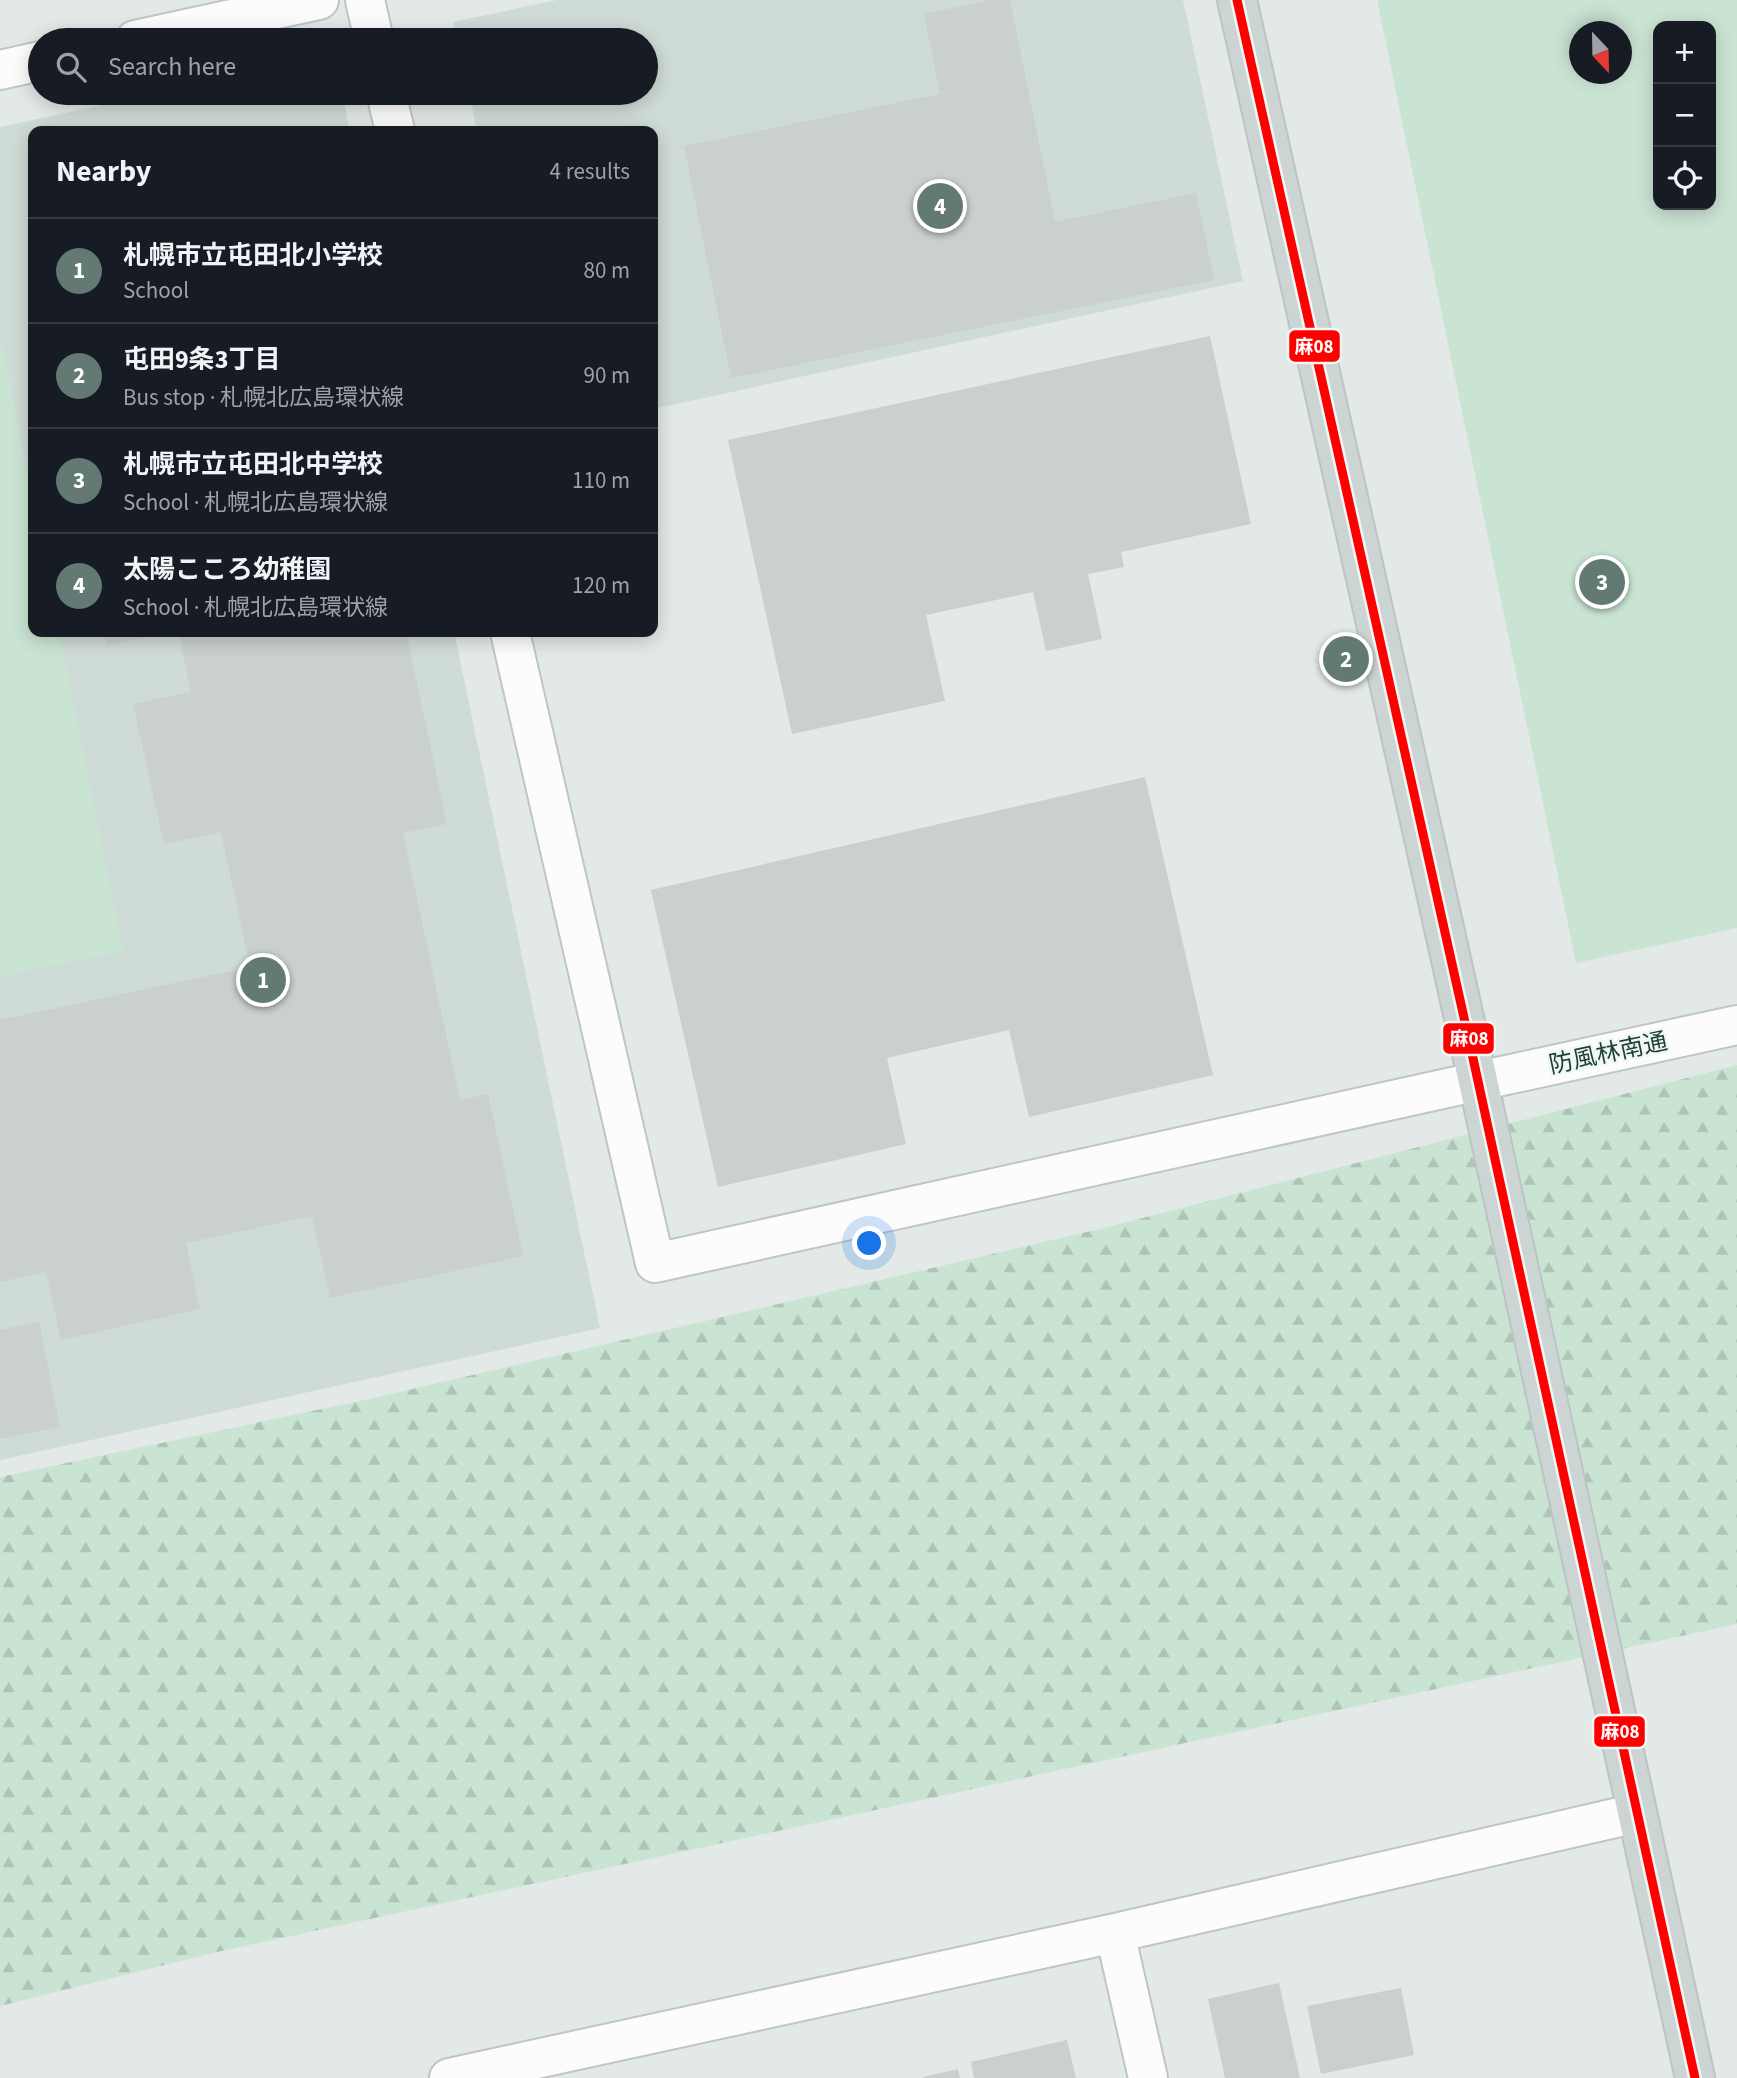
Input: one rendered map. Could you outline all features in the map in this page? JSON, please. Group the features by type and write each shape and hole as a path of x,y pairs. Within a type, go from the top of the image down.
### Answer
{"main road":[{"path":"1237,0 1479,1081 1695,2078"}],"street":[{"path":"190,28 319,0"},
{"path":"365,0 371,28"},
{"path":"0,70 28,64"},
{"path":"389,105 394,126"},
{"name":"防風林南通","path":"511,637 654,1263 1737,1025"},
{"path":"449,2078 1115,1933 1637,1813"},
{"path":"1115,1933 1148,2078"}],"shaded area":[{"path":"557,0 1183,0 1243,281 658,408 658,126 476,126 472,105 658,105 658,28 454,28 453,22"},
{"path":"103,105 345,105 349,126 28,126 28,637 455,637 600,1328 0,1460 0,127"}],"green space":[{"path":"1377,0 1737,0 1737,928 1576,963"},
{"path":"0,334 28,476 28,637 60,637 123,951 0,977"},
{"path":"1737,1065 1737,1624 217,1952 0,2006 0,1477 374,1398 1104,1228"}],"building":[{"path":"990,0 1010,0 1055,222 1196,193 1214,280 731,378 684,146 940,94 924,14"},
{"path":"1210,336 1251,524 1121,552 1124,567 1088,574 1102,639 1046,651 1033,592 926,615 945,701 792,734 728,440"},
{"path":"105,637 149,637 107,646"},
{"path":"179,637 407,637 447,824 403,833 460,1100 488,1094 523,1256 330,1298 312,1216 186,1243 200,1309 61,1340 46,1272 0,1282 0,1020 250,967 221,832 164,844 133,704 191,692"},
{"path":"1145,777 1213,1075 1029,1117 1009,1030 887,1058 906,1144 718,1187 651,890"},
{"path":"39,1321 60,1427 0,1439 0,1330"},
{"path":"1279,1983 1300,2078 1225,2078 1208,1999"},
{"path":"1401,1988 1414,2055 1321,2074 1307,2006"},
{"path":"1067,2040 1076,2078 974,2078 971,2062"},
{"path":"958,2069 960,2078 923,2078 923,2077"}],"transit line":[{"name":"麻08","path":"1237,0 1471,1049 1695,2078"}],"place":[{"name":"太陽こころ幼稚園","path":"940,206"},
{"name":"札幌市立屯田北中学校","path":"1602,582"},
{"name":"屯田9条3丁目","path":"1346,659"},
{"name":"札幌市立屯田北小学校","path":"263,980"}]}
